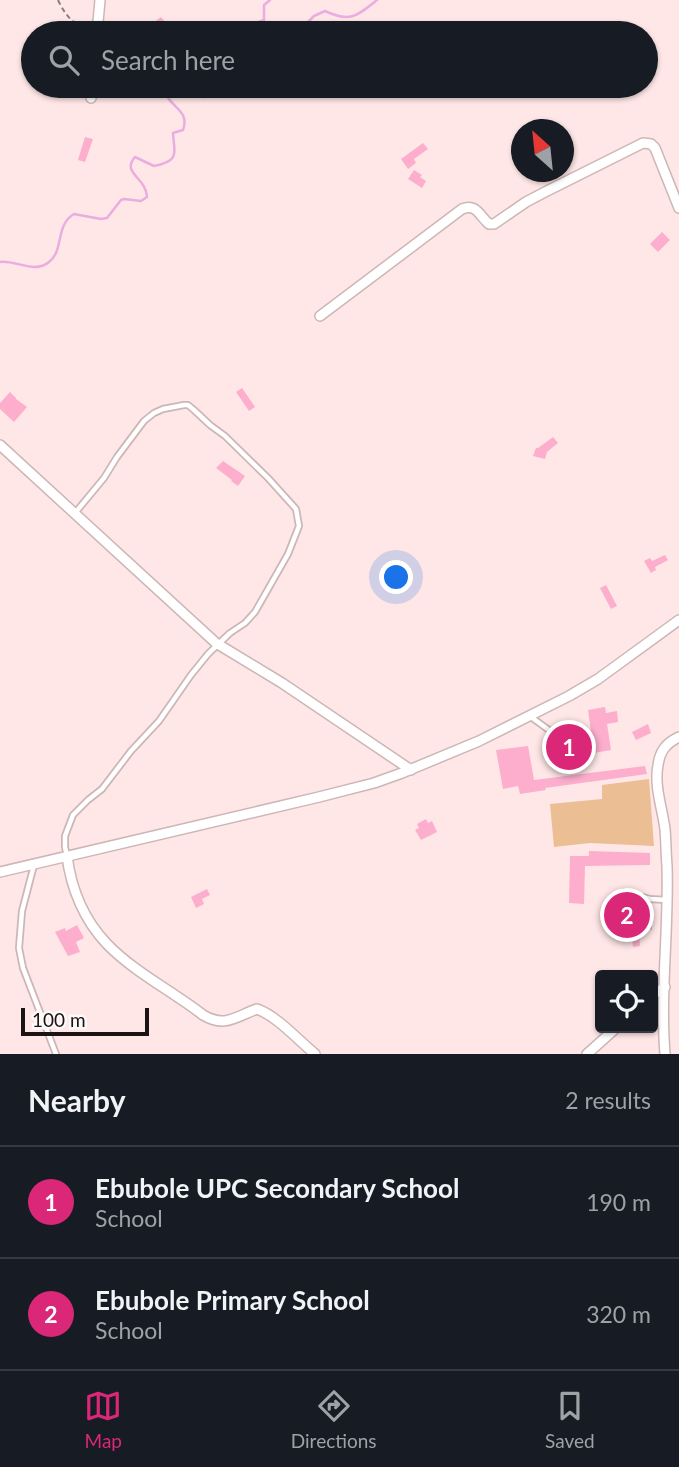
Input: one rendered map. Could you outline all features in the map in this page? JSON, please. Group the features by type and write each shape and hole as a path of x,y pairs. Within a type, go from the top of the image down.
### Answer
{"street":[{"path":"98,21 100,0"},
{"path":"320,316 461,209 475,207 489,224 494,224 545,192 643,143 651,144 655,148 679,208"},
{"path":"0,445 218,644 411,769"},
{"path":"0,872 350,789 411,769 479,741 598,679 679,620"},
{"path":"666,1054 664,987 668,900 665,830 656,774 664,746 679,737"},
{"path":"67,856 70,876 83,909 99,934 118,953 202,1015 214,1021 224,1021 261,1009 315,1054"},
{"path":"658,991 664,987"},
{"path":"587,1054 610,1033"}],"lane":[{"path":"67,856 65,836 73,815 102,789 218,644 255,612 288,554 299,526 296,509 225,436 188,405 154,413 135,432 104,478 75,513"},
{"path":"530,716 563,737"},
{"path":"35,864 22,911 19,948 23,968 56,1054"},
{"path":"624,892 650,899 668,900"}],"path":[{"path":"58,0 72,21"}],"shaded area":[{"path":"649,779 654,846 590,843 554,847 550,804 602,799 602,785"}],"building":[{"path":"85,137 93,139 85,162 78,160"},
{"path":"423,143 428,149 414,159 416,163 408,169 401,159"},
{"path":"414,170 426,181 422,188 408,179"},
{"path":"662,232 670,240 658,252 650,244"},
{"path":"242,388 255,407 249,411 236,392"},
{"path":"10,392 27,407 14,422 0,409 0,403"},
{"path":"553,437 558,443 547,452 545,459 533,456 536,448"},
{"path":"223,461 245,476 238,486 216,468"},
{"path":"665,555 668,560 655,567 656,570 651,573 644,561 650,558 652,561"},
{"path":"606,585 617,606 611,609 600,588"},
{"path":"605,707 606,713 617,711 618,722 607,724 611,750 594,753 588,710"},
{"path":"648,724 651,733 636,740 632,732"},
{"path":"528,746 534,780 645,766 647,774 520,794 518,786 503,789 496,750"},
{"path":"426,819 428,823 432,821 437,832 421,840 415,830 419,828 417,824"},
{"path":"589,851 650,853 650,865 585,866 584,904 569,903 570,856 589,856"},
{"path":"207,889 210,895 202,899 204,904 196,908 191,897"},
{"path":"623,915 641,915 641,919 652,919 652,930 639,929 640,946 633,947 631,929 623,929"},
{"path":"77,925 84,938 76,942 80,952 68,956 55,932 65,928 66,931"}],"waterway":[{"path":"261,21 264,20 264,5 270,0"},
{"path":"309,21 325,11 341,17 353,16 377,0"},
{"path":"0,262 32,267 44,265 54,257 64,225 74,214 107,218 121,200 141,201 147,197 146,190 132,171 131,162 135,157 154,166 163,164 174,155 173,133 183,130 185,123 181,112 168,98"}],"place":[{"name":"Ebubole UPC Secondary School","path":"569,747"},
{"name":"Ebubole Primary School","path":"627,915"}]}
